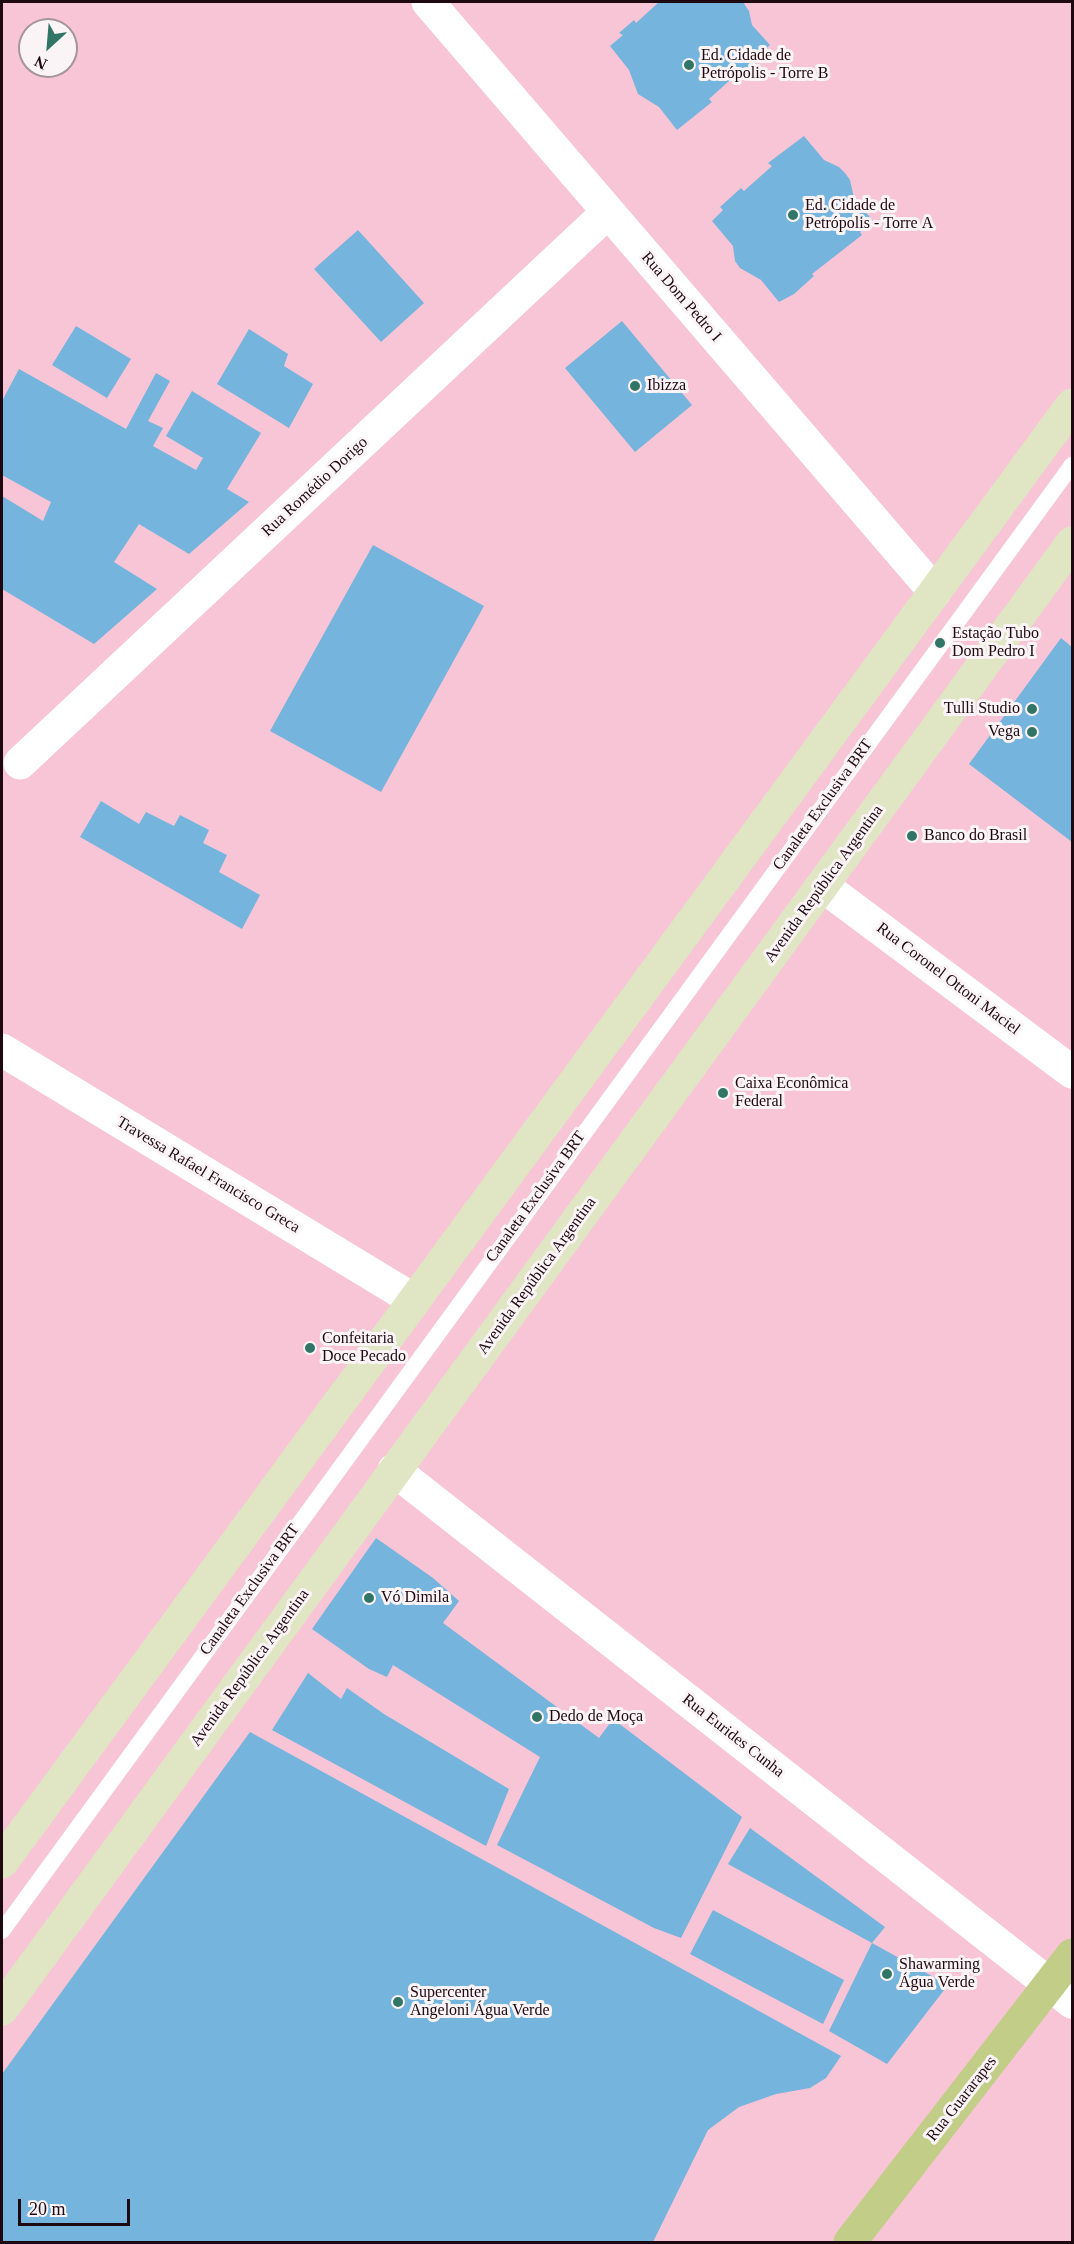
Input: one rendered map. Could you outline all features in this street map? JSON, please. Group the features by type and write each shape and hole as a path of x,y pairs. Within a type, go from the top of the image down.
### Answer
{"main road":[{"name":"Rua Guararapes","path":"850,2242 1061,1994 1072,1955"}],"street":[{"name":"Rua Dom Pedro I","path":"428,2 935,592"},
{"name":"Rua Romédio Dorigo","path":"20,763 608,212"},
{"path":"2,1862 1072,405"},
{"name":"Avenida República Argentina","path":"2,2009 1072,543"},
{"name":"Rua Coronel Ottoni Maciel","path":"823,886 1072,1072"},
{"name":"Travessa Rafael Francisco Greca","path":"2,1050 414,1300"},
{"name":"Rua Eurides Cunha","path":"394,1470 1061,1994"}],"lane":[{"name":"Canaleta Exclusiva BRT","path":"2,1931 1072,465"}],"building":[{"name":"Ed. Cidade de Petrópolis - Torre B","path":"659,2 743,2 749,11 752,25 770,45 757,57 760,60 740,76 738,73 709,99 712,102 677,130 659,107 638,94 629,70 610,46 623,35 619,33 634,20 636,23"},
{"name":"Ed. Cidade de Petrópolis - Torre A","path":"804,136 824,160 839,167 845,173 850,180 854,198 873,221 860,232 862,235 812,274 814,276 794,294 779,302 761,280 740,268 735,261 733,246 712,221 723,210 720,207 741,188 744,191 772,166 768,163"},
{"path":"358,230 424,303 381,342 314,269"},
{"path":"622,321 692,405 635,452 565,368"},
{"path":"76,326 131,359 107,398 52,365"},
{"path":"249,329 288,354 284,366 313,384 289,428 217,384"},
{"path":"19,369 126,429 156,373 170,381 148,421 163,428 153,446 196,470 203,458 166,436 192,391 261,433 227,489 249,502 189,554 139,524 114,562 157,589 94,644 2,589 2,496 43,521 51,502 2,475 2,401"},
{"path":"373,545 484,606 381,792 270,731"},
{"name":"Vega","path":"1061,638 1072,647 1072,842 969,764"},
{"path":"101,801 139,824 146,812 174,826 180,815 209,830 203,843 227,855 219,872 260,895 242,929 80,837"},
{"path":"376,1538 433,1578 459,1601 443,1623 599,1738 613,1719 742,1817 681,1938 654,1928 497,1845 540,1757 393,1665 387,1677 369,1669 312,1629"},
{"path":"308,1673 341,1699 347,1688 384,1714 509,1789 486,1846 272,1730"},
{"name":"Supercenter Angeloni Água Verde","path":"250,1732 841,2056 826,2078 810,2088 776,2094 739,2107 708,2130 653,2242 2,2242 2,2074"},
{"path":"750,1828 885,1927 872,1943 728,1864"},
{"path":"713,1910 844,1980 823,2024 690,1954"},
{"path":"872,1943 948,1985 887,2064 829,2031"}],"place":[{"name":"Ed. Cidade de Petrópolis - Torre B","path":"689,65"},
{"name":"Ed. Cidade de Petrópolis - Torre A","path":"793,215"},
{"name":"Ibizza","path":"635,386"},
{"name":"Estação Tubo Dom Pedro I","path":"940,643"},
{"name":"Tulli Studio","path":"1032,709"},
{"name":"Vega","path":"1032,732"},
{"name":"Banco do Brasil","path":"912,836"},
{"name":"Caixa Econômica Federal","path":"723,1093"},
{"name":"Confeitaria Doce Pecado","path":"310,1348"},
{"name":"Vó Dimila","path":"369,1598"},
{"name":"Dedo de Moça","path":"537,1717"},
{"name":"Shawarming Água Verde","path":"887,1974"},
{"name":"Supercenter Angeloni Água Verde","path":"398,2002"}]}
